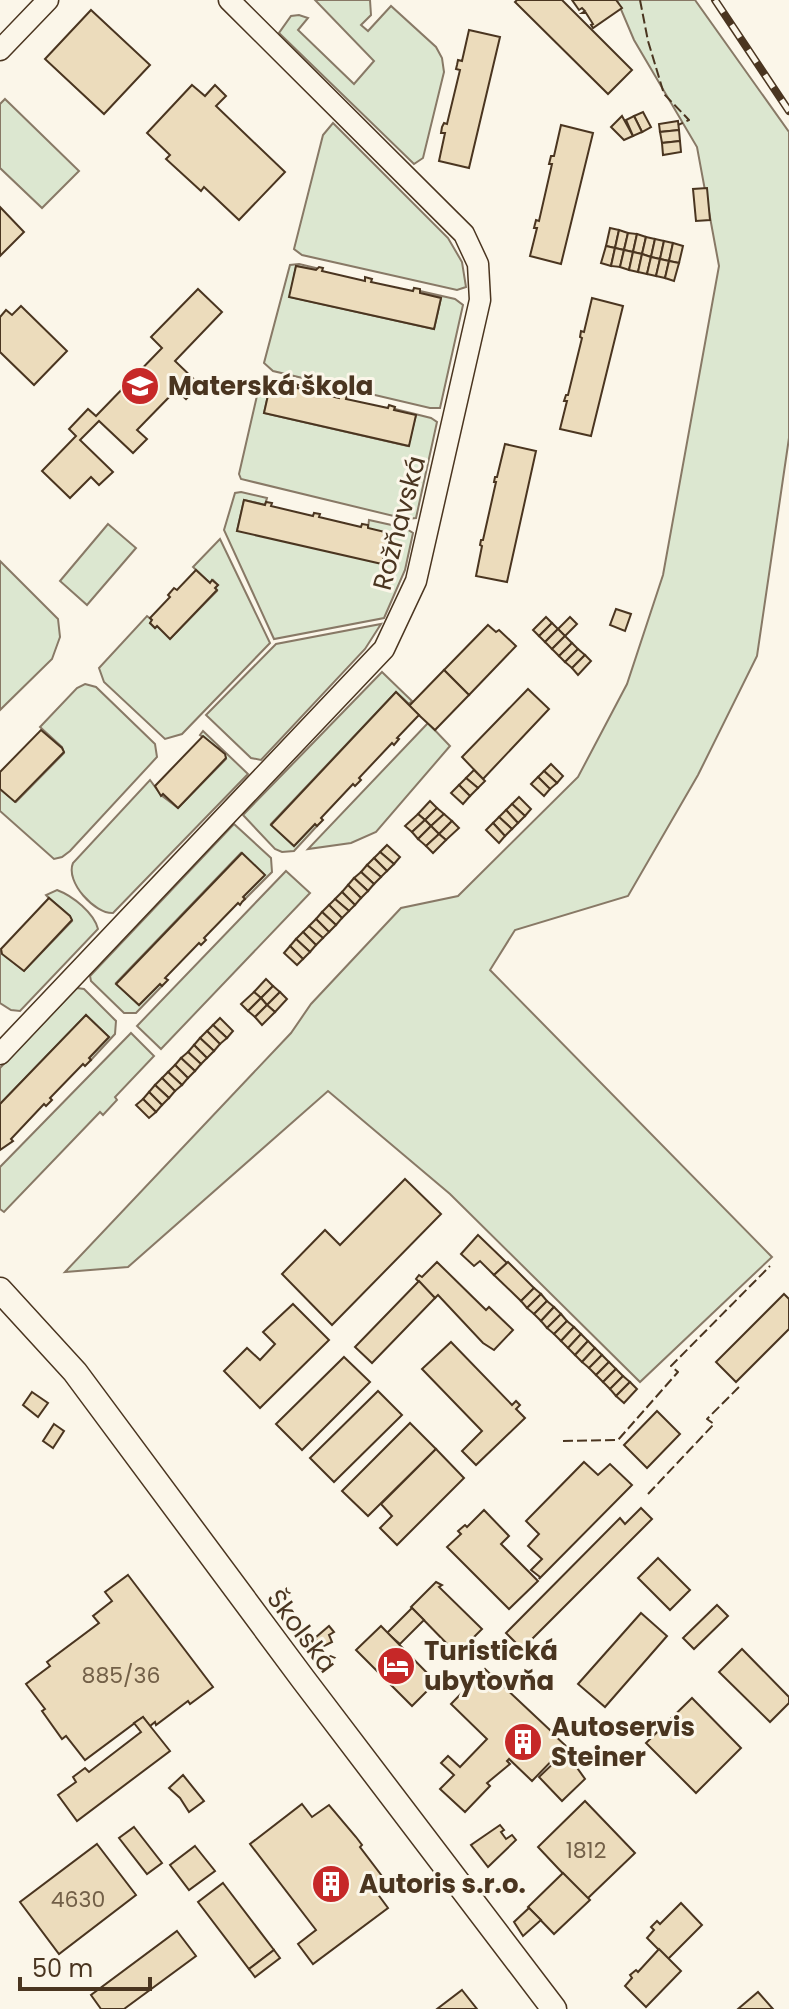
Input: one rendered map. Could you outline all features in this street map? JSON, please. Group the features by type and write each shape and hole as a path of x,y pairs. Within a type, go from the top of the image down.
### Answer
{"main road":[{"name":"Školská","path":"0,1290 75,1372 554,2009"}],"street":[{"path":"0,50 48,0"},
{"name":"Rožňavská","path":"0,1054 384,649 416,581 480,300 478,264 464,234 229,0"}],"green space":[{"path":"315,0 370,0 371,15 361,25 368,31 391,6 436,47 444,72 423,158 414,164 279,33 291,16 308,18 298,30 354,84 374,61"},
{"path":"617,0 695,0 789,132 789,438 757,656 698,775 628,896 515,930 490,970 772,1257 640,1382 450,1194 328,1091 128,1267 65,1272 291,1033 311,1004 401,908 458,896 578,777 627,684 663,575 719,266 697,147 634,40"},
{"path":"5,99 79,171 42,208 0,168 0,104"},
{"path":"333,123 448,238 462,262 466,287 457,290 302,255 294,249 323,135"},
{"path":"299,264 316,270 296,266 290,297 434,329 441,298 420,291 455,299 463,305 440,408 273,371 264,363 290,265"},
{"path":"270,381 291,386 271,382 264,413 408,446 416,415 395,409 431,418 437,422 416,518 406,519 241,479 239,474 259,387"},
{"path":"235,493 267,498 265,505 244,500 237,531 368,528 369,520 405,528 413,533 405,570 384,618 274,639 224,530"},
{"path":"108,524 136,548 87,605 60,581"},
{"path":"220,539 270,643 182,734 165,739 104,682 99,668 147,616 155,628 157,626 171,638 217,591 215,588 218,585 213,580 210,583 193,567"},
{"path":"0,561 58,619 60,637 52,659 0,710"},
{"path":"381,624 365,649 261,760 251,758 206,715 276,644"},
{"path":"382,672 412,701 409,704 396,692 271,824 294,846 315,824 317,826 294,851 275,849 243,815"},
{"path":"85,684 96,687 155,744 157,757 70,851 54,859 0,811 0,789 16,802 64,753 62,747 40,727 77,688"},
{"path":"428,723 450,746 376,832 351,843 308,849"},
{"path":"203,731 248,774 113,913 98,908 77,887 73,879 73,863 150,780 161,795 178,808 226,759 219,749 200,735"},
{"path":"234,824 271,858 272,872 245,899 243,897 264,875 241,853 116,983 139,1005 160,984 162,986 136,1013 124,1013 91,981 90,976"},
{"path":"286,871 310,893 161,1049 137,1026"},
{"path":"57,890 82,906 98,929 20,1011 11,1010 0,1003 0,952 2,950 24,971 72,921 46,895"},
{"path":"77,988 84,989 116,1021 115,1034 91,1060 89,1058 109,1037 86,1015 0,1104 0,1068"},
{"path":"131,1033 154,1056 115,1097 117,1100 103,1115 100,1112 4,1212 0,1209 0,1167"}],"building":[{"path":"562,0 632,70 608,94 515,2"},
{"path":"572,0 616,0 622,8 593,28 586,13 582,13 585,11 582,8 579,10"},
{"path":"91,10 150,65 104,114 45,59"},
{"path":"469,30 500,37 469,168 439,161 445,133 441,133 442,127 444,123 447,124 460,70 456,69 458,60 462,61"},
{"path":"192,85 205,96 215,85 226,96 216,106 285,172 239,220 204,187 201,191 166,159 170,155 147,133"},
{"path":"643,112 651,127 642,132 634,116"},
{"path":"622,116 633,136 624,140 611,127"},
{"path":"634,116 642,132 633,136 626,120"},
{"path":"678,121 679,130 660,132 659,124"},
{"path":"561,125 593,133 561,264 530,256 537,228 534,228 536,220 539,221 552,164 549,164 551,156 554,156"},
{"path":"679,130 680,141 662,143 660,132"},
{"path":"680,141 681,152 663,155 662,143"},
{"path":"707,188 710,220 696,221 693,189"},
{"path":"0,207 24,232 0,256"},
{"path":"610,228 619,230 615,248 606,246"},
{"path":"619,230 628,233 624,250 615,248"},
{"path":"628,233 637,234 633,252 624,250"},
{"path":"637,234 646,237 642,254 633,252"},
{"path":"646,237 655,239 651,257 642,254"},
{"path":"655,239 664,241 660,259 651,257"},
{"path":"664,241 673,243 669,261 660,259"},
{"path":"673,243 683,246 679,263 669,261"},
{"path":"606,246 615,248 611,266 601,263"},
{"path":"615,248 624,250 620,267 611,266"},
{"path":"624,250 633,252 629,270 620,267"},
{"path":"633,252 642,254 638,272 629,270"},
{"path":"642,254 651,257 647,274 638,272"},
{"path":"651,257 660,259 656,276 647,274"},
{"path":"660,259 669,261 665,278 656,276"},
{"path":"669,261 679,263 674,281 665,278"},
{"path":"296,266 316,270 319,267 323,268 322,271 365,281 365,277 372,279 371,282 413,291 414,288 420,289 420,293 441,298 434,329 289,297"},
{"path":"198,289 222,312 175,361 200,385 186,399 176,390 137,430 147,439 133,453 99,421 80,440 113,472 99,485 91,477 70,498 42,471 76,436 69,429 88,409 96,416 162,348 151,337"},
{"path":"592,298 623,306 591,436 560,429 567,401 564,401 582,338 581,331 584,332"},
{"path":"21,306 67,351 34,385 0,352 0,317 6,310 12,315"},
{"path":"271,382 291,386 291,383 298,385 297,388 339,398 340,394 347,395 346,399 388,408 389,405 395,407 394,410 416,415 409,446 264,413"},
{"path":"505,444 536,451 507,582 476,576 481,540"},
{"path":"244,500 265,505 266,502 272,503 271,506 313,516 314,513 320,514 319,517 361,527 362,524 368,525 368,528 389,533 382,564 237,531"},
{"path":"196,570 210,583 212,580 218,585 217,590 170,639 150,623 150,618 170,597 168,595 174,588 177,590"},
{"path":"616,609 631,614 625,631 610,625"},
{"path":"546,617 552,623 539,636 533,630"},
{"path":"570,617 577,624 565,636 558,629"},
{"path":"552,623 558,629 545,642 539,636"},
{"path":"488,625 496,632 499,630 516,646 469,695 444,670"},
{"path":"558,629 565,636 552,649 545,642"},
{"path":"565,636 572,643 559,656 552,649"},
{"path":"572,643 578,649 565,662 559,656"},
{"path":"578,649 585,655 572,668 565,662"},
{"path":"585,655 591,661 578,675 572,668"},
{"path":"444,670 469,695 435,730 409,706"},
{"path":"528,689 549,709 483,779 462,757"},
{"path":"396,692 419,715 394,745 392,743 359,778 361,780 355,786 353,784 321,818 323,820 294,846 271,825"},
{"path":"41,730 64,752 15,802 0,789 0,772"},
{"path":"203,736 226,758 178,808 163,794 161,796 155,786"},
{"path":"551,764 563,776 557,783 544,771"},
{"path":"474,770 485,781 478,788 466,778"},
{"path":"544,771 557,783 550,789 538,777"},
{"path":"538,777 550,789 544,796 531,784"},
{"path":"466,778 478,788 470,796 459,785"},
{"path":"459,785 470,796 463,804 451,793"},
{"path":"519,797 531,809 525,816 512,804"},
{"path":"430,801 437,808 425,820 418,814"},
{"path":"512,804 525,816 518,823 506,810"},
{"path":"437,808 444,814 431,826 425,820"},
{"path":"506,810 518,823 512,829 499,817"},
{"path":"418,814 425,820 412,832 405,826"},
{"path":"444,814 452,821 439,834 431,826"},
{"path":"499,817 512,829 505,836 493,823"},
{"path":"425,820 431,826 418,839 412,832"},
{"path":"452,821 459,828 446,840 439,834"},
{"path":"493,823 505,836 499,843 486,830"},
{"path":"431,826 439,834 426,846 418,839"},
{"path":"439,834 446,840 433,853 426,846"},
{"path":"387,845 400,857 394,864 380,852"},
{"path":"380,852 394,864 387,871 374,858"},
{"path":"242,853 265,875 243,897 245,899 240,905 238,903 204,938 206,940 201,945 199,943 165,978 168,980 139,1005 116,984"},
{"path":"374,858 387,871 381,877 367,865"},
{"path":"367,865 381,877 374,884 361,872"},
{"path":"361,872 374,884 368,891 354,878"},
{"path":"354,878 368,891 361,898 348,885"},
{"path":"348,885 361,898 355,905 342,892"},
{"path":"342,892 355,905 349,911 335,899"},
{"path":"49,898 72,920 24,971 2,954 1,949"},
{"path":"335,899 349,911 342,918 329,905"},
{"path":"329,905 342,918 336,925 322,912"},
{"path":"322,912 336,925 329,932 316,919"},
{"path":"316,919 329,932 323,938 309,926"},
{"path":"309,926 323,938 316,945 303,932"},
{"path":"303,932 316,945 310,952 296,939"},
{"path":"296,939 310,952 303,959 290,946"},
{"path":"290,946 303,959 297,965 284,953"},
{"path":"266,979 273,986 261,998 254,992"},
{"path":"273,986 280,992 267,1005 261,998"},
{"path":"254,992 261,998 248,1011 241,1004"},
{"path":"280,992 287,999 275,1012 267,1005"},
{"path":"261,998 267,1005 255,1017 248,1011"},
{"path":"267,1005 275,1012 262,1025 255,1017"},
{"path":"86,1015 109,1037 89,1058 91,1060 85,1066 83,1064 50,1098 52,1100 46,1106 44,1104 11,1139 13,1141 0,1150 0,1104"},
{"path":"220,1018 233,1031 227,1038 213,1025"},
{"path":"213,1025 227,1038 220,1044 207,1031"},
{"path":"207,1031 220,1044 214,1051 200,1038"},
{"path":"200,1038 214,1051 207,1058 194,1045"},
{"path":"194,1045 207,1058 201,1064 188,1052"},
{"path":"188,1052 201,1064 195,1071 181,1058"},
{"path":"181,1058 195,1071 188,1078 175,1065"},
{"path":"175,1065 188,1078 182,1085 168,1072"},
{"path":"168,1072 182,1085 175,1091 162,1078"},
{"path":"162,1078 175,1091 169,1098 155,1085"},
{"path":"155,1085 169,1098 162,1105 149,1092"},
{"path":"149,1092 162,1105 156,1112 143,1099"},
{"path":"143,1099 156,1112 149,1118 136,1105"},
{"path":"405,1179 441,1214 332,1325 282,1274 325,1230 340,1245"},
{"path":"478,1235 507,1263 494,1275 480,1261 474,1266 461,1254"},
{"path":"437,1262 486,1310 489,1307 513,1330 494,1350 483,1343 438,1295 435,1298 416,1279"},
{"path":"508,1262 534,1288 521,1301 494,1275"},
{"path":"419,1281 435,1298 372,1363 355,1347"},
{"path":"534,1288 541,1294 527,1308 521,1301"},
{"path":"541,1294 547,1301 534,1314 527,1308"},
{"path":"784,1294 789,1299 789,1329 736,1382 716,1362"},
{"path":"547,1301 554,1307 541,1321 534,1314"},
{"path":"293,1304 329,1340 260,1408 224,1371 247,1348 260,1360 275,1344 263,1332"},
{"path":"554,1307 561,1314 547,1328 541,1321"},
{"path":"561,1314 567,1321 554,1334 547,1328"},
{"path":"567,1321 574,1327 561,1341 554,1334"},
{"path":"574,1327 581,1334 568,1348 561,1341"},
{"path":"581,1334 588,1341 575,1355 568,1348"},
{"path":"588,1341 595,1348 582,1362 575,1355"},
{"path":"451,1342 512,1405 516,1401 520,1405 516,1409 525,1418 476,1465 462,1451 482,1431 422,1369"},
{"path":"595,1348 602,1355 589,1368 582,1362"},
{"path":"602,1355 609,1362 596,1375 589,1368"},
{"path":"344,1357 370,1382 302,1450 276,1424"},
{"path":"609,1362 616,1369 603,1382 596,1375"},
{"path":"616,1369 623,1376 610,1389 603,1382"},
{"path":"623,1376 630,1382 616,1396 610,1389"},
{"path":"630,1382 637,1389 624,1403 616,1396"},
{"path":"378,1391 402,1415 334,1482 310,1458"},
{"path":"32,1392 48,1403 38,1417 23,1405"},
{"path":"657,1411 680,1434 647,1468 624,1445"},
{"path":"410,1423 436,1449 368,1516 342,1491"},
{"path":"54,1424 64,1431 53,1448 43,1441"},
{"path":"436,1449 464,1478 397,1545 380,1528 392,1516 381,1504"},
{"path":"584,1462 598,1475 610,1464 632,1485 539,1579 531,1570 542,1559 528,1546 539,1534 526,1521"},
{"path":"641,1508 652,1519 522,1649 506,1633 620,1518 625,1524"},
{"path":"484,1510 509,1536 501,1544 538,1581 509,1609 447,1547 461,1534 458,1531 465,1525 467,1527"},
{"path":"658,1558 690,1590 670,1610 638,1578"},
{"path":"128,1575 213,1687 156,1725 155,1722 150,1726 143,1717 85,1760 66,1736 62,1739 26,1684 50,1666 47,1662 99,1623 93,1616 112,1601 105,1592"},
{"path":"436,1582 482,1629 457,1654 411,1607"},
{"path":"717,1605 728,1616 694,1649 683,1638"},
{"path":"412,1608 424,1620 400,1644 387,1633"},
{"path":"641,1613 667,1636 605,1707 578,1684"},
{"path":"329,1626 334,1632 329,1635 332,1642 322,1647 315,1638"},
{"name":"Turistická ubytovňa","path":"381,1626 436,1682 412,1706 356,1650"},
{"path":"742,1649 789,1697 789,1703 770,1722 719,1672"},
{"name":"Autoservis Steiner","path":"485,1669 553,1730 553,1734 566,1746 532,1781 509,1759 510,1764 487,1783 490,1786 465,1812 440,1789 454,1775 441,1763 448,1756 460,1767 487,1739 451,1704"},
{"path":"692,1698 741,1748 696,1793 646,1743"},
{"path":"143,1717 170,1751 77,1821 58,1795 76,1782 73,1777 85,1768 89,1772 141,1732 134,1723"},
{"path":"562,1755 575,1765 585,1779 562,1801 539,1777"},
{"path":"183,1775 204,1801 189,1812 169,1788"},
{"path":"585,1801 635,1853 587,1899 538,1847"},
{"name":"Autoris s.r.o.","path":"302,1804 312,1817 329,1805 356,1837 385,1880 374,1889 388,1908 313,1964 298,1944 316,1930 250,1844"},
{"path":"500,1825 506,1839 512,1835 516,1840 488,1867 471,1845"},
{"path":"134,1827 162,1863 147,1874 119,1838"},
{"path":"97,1844 136,1895 59,1954 20,1902"},
{"path":"195,1846 215,1871 189,1890 170,1865"},
{"path":"563,1873 590,1900 554,1934 528,1907"},
{"path":"223,1883 274,1950 249,1969 198,1902"},
{"path":"681,1903 702,1925 668,1959 647,1938 654,1930 651,1927 657,1921 660,1924"},
{"path":"529,1908 541,1920 523,1936 514,1922"},
{"path":"177,1931 196,1956 124,2009 101,2009 91,1995"},
{"path":"659,1949 681,1971 646,2007 625,1986 632,1978 630,1975 636,1970 638,1972"},
{"path":"274,1950 280,1958 255,1977 249,1969"},
{"path":"462,1990 477,2009 437,2009"},
{"path":"758,1992 773,2009 738,2009"}],"railway":[{"path":"715,0 789,111"}],"fence":[{"path":"640,0 664,94 689,120 678,125"},
{"path":"563,1441 618,1440 678,1372 671,1366 770,1266"},
{"path":"648,1494 714,1424 707,1419 739,1387"}],"place":[{"name":"Materská škola","path":"140,386"},
{"name":"Turistická ubytovňa","path":"396,1666"},
{"name":"Autoservis Steiner","path":"523,1742"},
{"name":"Autoris s.r.o.","path":"331,1884"}]}
